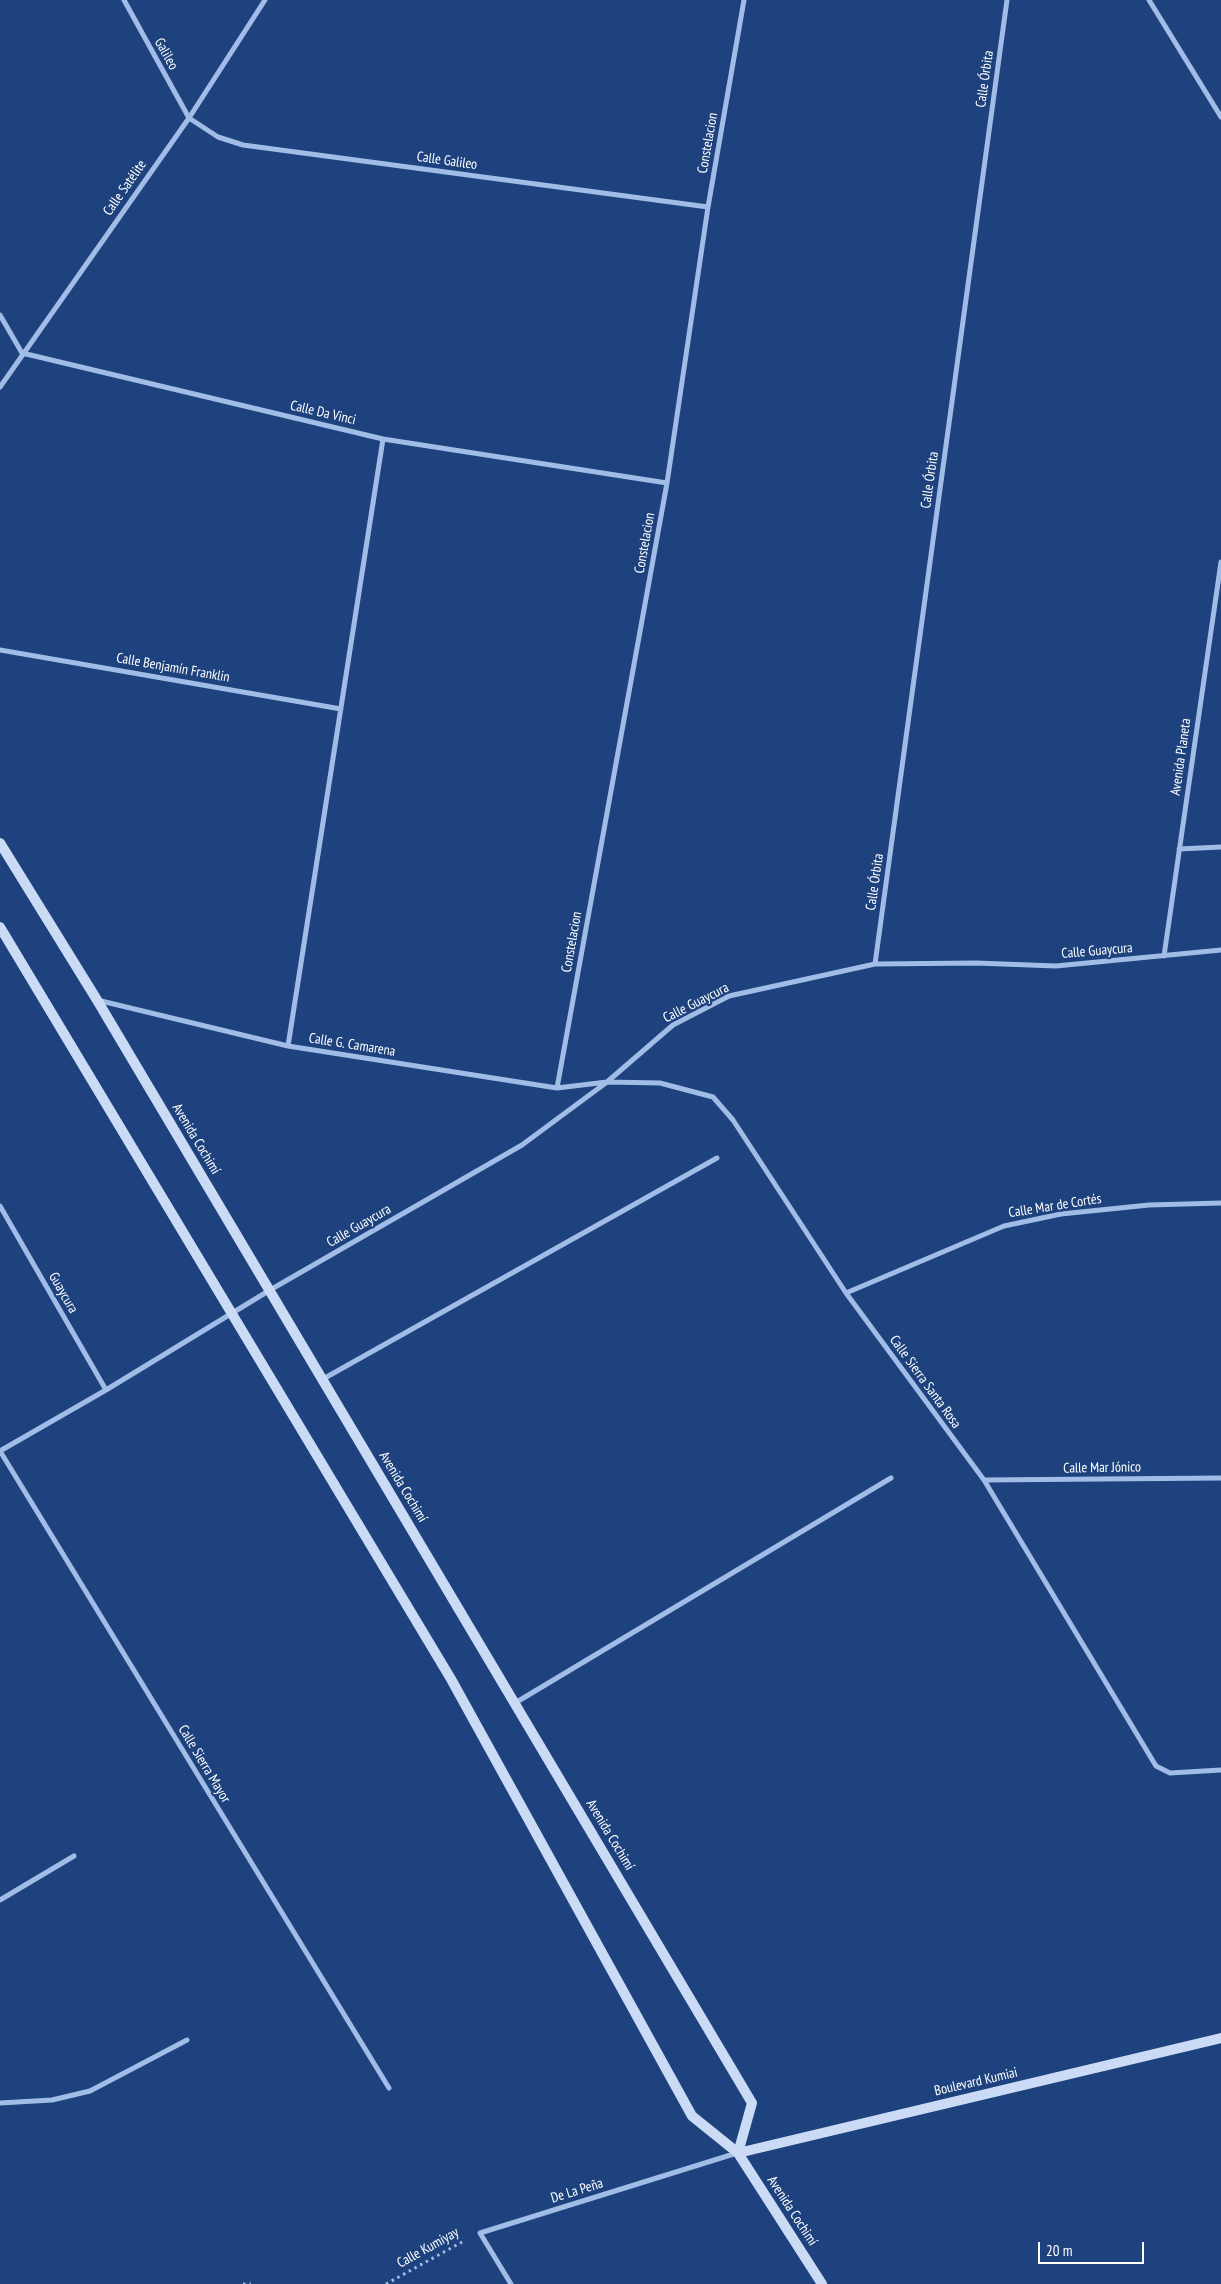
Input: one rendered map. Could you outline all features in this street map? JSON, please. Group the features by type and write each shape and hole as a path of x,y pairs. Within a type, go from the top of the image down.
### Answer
{"street":[{"name":"Galileo","path":"124,0 189,118"},
{"name":"Calle Satélite","path":"0,388 22,353 189,118 265,0"},
{"name":"Constelacion","path":"557,1088 667,483 708,207 744,0"},
{"name":"Calle Órbita","path":"875,964 1007,0"},
{"path":"1149,0 1221,117"},
{"name":"Calle Galileo","path":"189,118 218,137 243,145 708,207"},
{"path":"0,314 22,353"},
{"name":"Calle Da Vinci","path":"22,353 383,439 667,483"},
{"path":"288,1046 383,439"},
{"name":"Avenida Planeta","path":"1164,956 1221,562"},
{"name":"Calle Benjamín Franklin","path":"0,650 341,709"},
{"name":"Avenida Cochimí","path":"0,842 97,1000 270,1290 752,2103 738,2153"},
{"path":"1179,849 1221,847"},
{"name":"Avenida Cochimí","path":"0,927 451,1679 692,2116 738,2153 822,2284"},
{"name":"Calle Guaycura","path":"106,1390 270,1290 522,1145 607,1082 673,1025 729,996 875,964 976,963 1056,966 1221,950"},
{"name":"Calle G. Camarena","path":"97,1000 288,1046 557,1088 607,1082"},
{"name":"Calle Sierra Santa Rosa","path":"607,1082 660,1083 713,1097 733,1120 846,1293 984,1480 1156,1766 1170,1773 1221,1770"},
{"path":"323,1379 717,1158"},
{"name":"Calle Mar de Cortés","path":"846,1293 1004,1226 1062,1214 1149,1205 1221,1203"},
{"name":"Guaycura","path":"0,1206 106,1390"},
{"path":"0,1451 106,1390"},
{"name":"Calle Sierra Mayor","path":"0,1451 389,2088"},
{"path":"515,1703 890,1478"},
{"name":"Calle Mar Jónico","path":"984,1480 1221,1478"},
{"path":"0,1900 74,1856"},
{"name":"Boulevard Kumiai","path":"738,2153 1221,2038"},
{"path":"0,2103 52,2100 90,2091 188,2040"},
{"name":"De La Peña","path":"480,2233 738,2153"},
{"path":"480,2233 511,2284"}],"path":[{"name":"Calle Kumiyay","path":"386,2284 480,2233"},
{"path":"243,2284 251,2284"}]}
